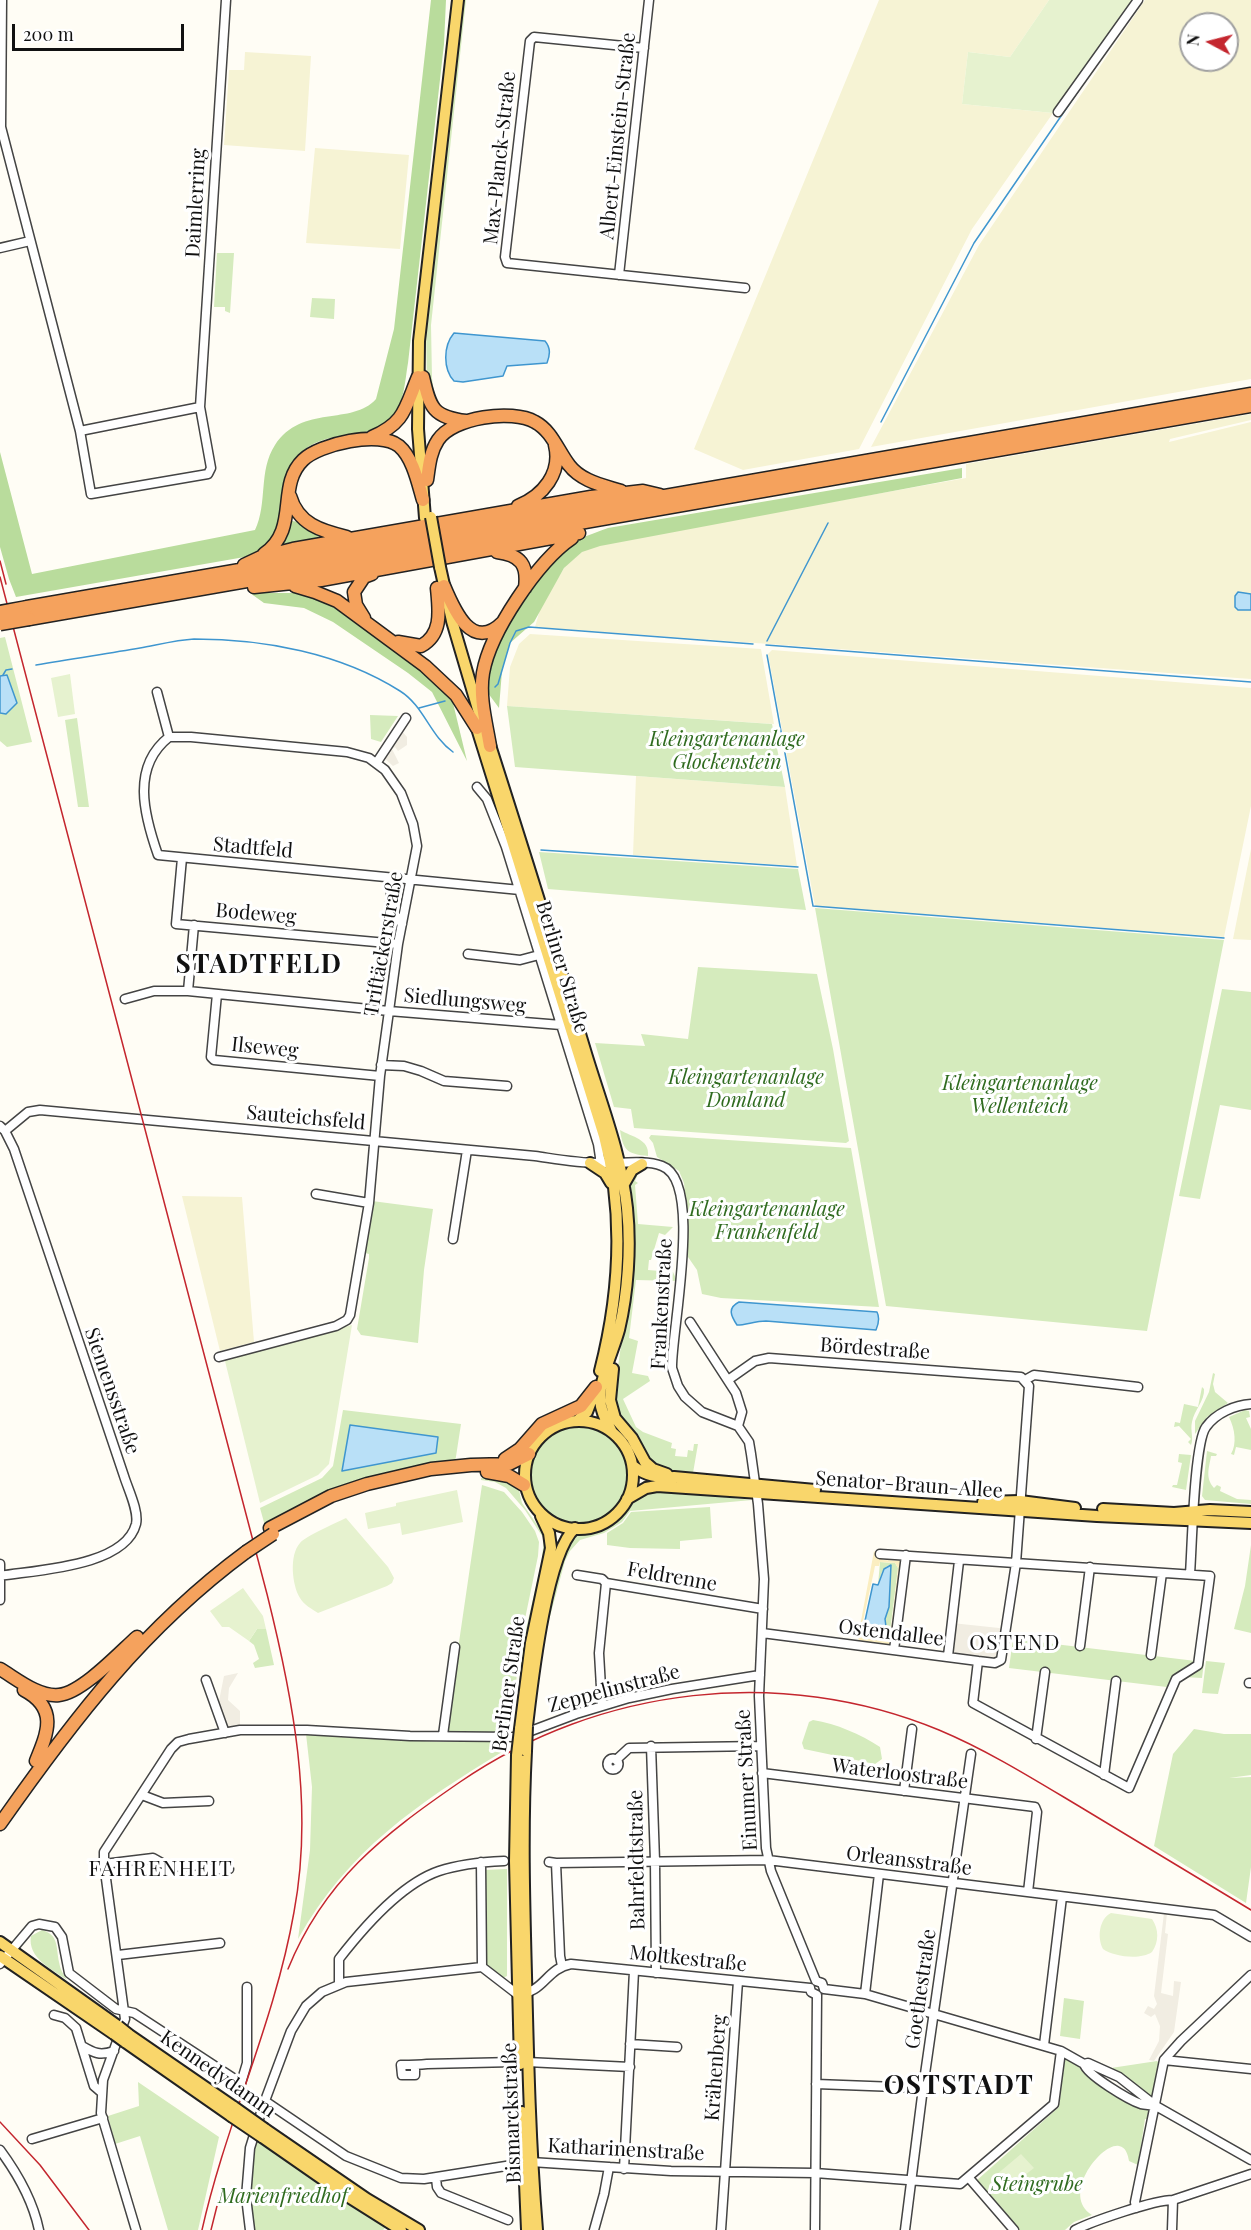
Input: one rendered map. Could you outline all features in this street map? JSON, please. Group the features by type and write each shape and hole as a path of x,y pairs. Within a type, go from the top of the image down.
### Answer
{"highway":[{"path":"420,377 434,410 448,419 467,421 507,416 526,418 542,426 577,473 599,484 625,492"},
{"path":"368,439 398,422 420,377"},
{"path":"0,624 28,613 667,496 1251,394"},
{"path":"229,578 892,470 1251,406"},
{"path":"427,480 433,450 439,439 446,431 467,421"},
{"path":"229,578 261,557 273,546 283,529 287,516 289,490 296,469 308,455 327,446 368,439 387,440 399,446 412,467 423,500"},
{"path":"501,513 533,498 549,482 556,461 552,439"},
{"path":"289,490 295,509 303,520 321,530 354,538"},
{"path":"261,557 354,538 625,492 643,491 667,496"},
{"path":"229,578 250,587 288,584 579,533 617,516"},
{"path":"490,746 482,692 483,675 493,642 525,590 552,554 579,533"},
{"path":"489,550 508,553 522,562 526,577 525,590"},
{"path":"368,624 356,606 354,592 364,577 387,568"},
{"path":"288,584 328,597 391,640 449,686 477,728"},
{"path":"441,587 457,616 469,628 476,631 491,630 508,616"},
{"path":"391,640 421,646 433,637 438,626 441,587"},
{"path":"0,612 28,613"},
{"path":"482,1465 511,1456 542,1424 581,1406 596,1387"},
{"path":"0,1669 39,1691 53,1695 66,1693 94,1676 147,1628 245,1548 331,1496 367,1484 431,1469 509,1464 529,1454"},
{"path":"272,1531 351,1496 419,1478 471,1471 490,1472 509,1476 524,1485"},
{"path":"0,1824 83,1711 169,1610"},
{"path":"0,1812 85,1698 147,1628"},
{"path":"0,1677 28,1692 41,1702 44,1708 48,1731 36,1761"}],"main road":[{"path":"458,0 424,299 418,437 423,500 441,587 477,728 604,1136 605,1173 619,1187 632,1170 646,1164"},
{"path":"420,377 428,518"},
{"path":"441,587 592,1075 613,1133 605,1163"},
{"path":"506,847 508,827"},
{"name":"Berliner Straße","path":"605,1163 619,1187 627,1209 628,1246 619,1328 601,1393 603,1416 611,1430"},
{"name":"Berliner Straße","path":"577,1421 587,1412 596,1387 611,1324 616,1289 619,1187"},
{"path":"619,1328 610,1392 612,1412 632,1438 645,1462 658,1471 674,1477"},
{"path":"577,1421 599,1424 611,1430 626,1444 633,1466 632,1486 627,1500 605,1521 590,1527 575,1528 554,1524 541,1516 528,1500 524,1485 524,1470 536,1442 546,1432 559,1425 577,1421"},
{"name":"Senator-Braun-Allee","path":"633,1466 651,1476 674,1477 756,1489"},
{"name":"Senator-Braun-Allee","path":"627,1500 646,1488 657,1486 756,1489 1194,1516 1251,1523"},
{"name":"Senator-Braun-Allee","path":"1194,1516 1251,1512"},
{"name":"Berliner Straße","path":"541,1516 551,1540 552,1564"},
{"name":"Berliner Straße","path":"519,1861 521,1753 549,1575 552,1564 575,1528"},
{"path":"519,1861 517,1973 522,1994"},
{"path":"519,1861 522,1994"},
{"name":"Kennedydamm","path":"0,1942 126,2038 263,2133 352,2200 401,2230"},
{"name":"Kennedydamm","path":"1,1960 116,2030"},
{"name":"Bismarckstraße","path":"522,1994 527,2230"},
{"name":"Kennedydamm","path":"263,2133 419,2230"},
{"name":"Bismarckstraße","path":"527,2162 537,2230"}],"street":[{"name":"Daimlerring","path":"2,0 1,127 80,431 91,494 208,474 211,468 200,407 226,0"},
{"name":"Albert-Einstein-Straße","path":"619,275 649,0"},
{"path":"1058,112 1138,0"},
{"name":"Max-Planck-Straße","path":"644,48 552,38 534,37 530,41 505,257 507,263 745,288"},
{"path":"0,248 30,241"},
{"path":"80,431 200,407"},
{"path":"158,692 169,737 191,737 347,752 363,755 377,762 406,718"},
{"name":"Stadtfeld","path":"169,737 159,746 150,761 145,776 145,803 158,855 520,890"},
{"name":"Triftäckerstraße","path":"219,1357 336,1326 347,1320 350,1314 369,1203 388,1011 417,846 413,824 401,793 377,762"},
{"name":"Berliner Straße","path":"477,787 487,799 506,847 605,1163"},
{"name":"Bodeweg","path":"182,858 176,924 398,944"},
{"path":"392,878 390,908 402,924"},
{"path":"188,990 194,925"},
{"path":"468,954 520,960 539,955"},
{"name":"Siedlungsweg","path":"125,999 154,992 188,990 388,1011 561,1025"},
{"name":"Ilseweg","path":"217,994 211,1057 214,1060 380,1076"},
{"path":"381,1065 404,1066 444,1081 507,1086"},
{"name":"Sauteichsfeld","path":"3,1129 28,1112 40,1110 605,1163"},
{"name":"Siemensstraße","path":"1,1576 69,1567 107,1553 123,1544 131,1535 137,1522 124,1476 17,1157 3,1129"},
{"path":"453,1239 467,1150"},
{"path":"605,1163 646,1164"},
{"name":"Frankenstraße","path":"646,1164 669,1170 675,1176 680,1192 683,1256 672,1355 675,1379 681,1392 693,1405 702,1412 738,1426 749,1442 764,1563 760,1675"},
{"path":"316,1194 369,1203"},
{"name":"Frankenstraße","path":"690,1323 728,1380 742,1412 738,1426"},
{"name":"Bördestraße","path":"728,1380 755,1361 769,1358 1021,1377 1025,1380 1034,1375 1138,1387"},
{"path":"1020,1506 1029,1386 1025,1380"},
{"path":"1190,1574 1202,1438 1206,1427 1215,1418 1233,1407 1251,1404"},
{"name":"Ostendallee","path":"762,1633 995,1663 1001,1660 1003,1654 1016,1563 1020,1506"},
{"path":"880,1554 1210,1576 1197,1667 1178,1676 1129,1788 973,1702 978,1661"},
{"path":"894,1650 906,1555"},
{"path":"948,1656 959,1561"},
{"path":"0,1564 0,1600"},
{"path":"1080,1646 1089,1568"},
{"path":"1151,1656 1162,1573"},
{"name":"Feldrenne","path":"578,1575 602,1579 606,1583 763,1609"},
{"path":"602,1705 599,1653 606,1583"},
{"path":"443,1735 455,1647"},
{"path":"1036,1738 1045,1672"},
{"name":"Zeppelinstraße","path":"104,1864 106,1847 171,1749 178,1743 240,1730 515,1737 602,1705 672,1689 760,1675"},
{"name":"Einumer Straße","path":"760,1675 762,1773 768,1860 814,1988 816,2084 814,2230"},
{"path":"206,1680 225,1733"},
{"path":"1104,1775 1116,1682"},
{"path":"904,1791 912,1729"},
{"name":"Bahrfeldtstraße","path":"651,1746 656,1973"},
{"path":"616,1760 629,1748 761,1746"},
{"name":"Goethestraße","path":"905,2230 922,2088 971,1754"},
{"name":"Waterloostraße","path":"762,1773 1035,1807 1037,1812 1028,1892"},
{"path":"141,1795 163,1803 209,1801"},
{"path":"136,2230 103,2118 101,2092 103,2080 125,2019 104,1864 153,1858 170,1867 205,1865 205,1870 229,1869"},
{"name":"Orleansstraße","path":"562,1966 553,1862 768,1860 1214,1915 1251,1937"},
{"path":"339,1984 339,1959 392,1901 412,1885 437,1871 482,1862 504,1861"},
{"path":"482,1862 482,1967"},
{"path":"879,1874 865,1994 934,2012 1061,2051 1084,2064 1088,2063 1119,2077 1156,2106 1251,2160"},
{"path":"1044,2045 1062,1897"},
{"path":"1,1960 32,1926 39,1924 55,1927 62,1937 69,1973 76,1981 116,2009 134,2013 241,2083 247,2063 247,1987"},
{"path":"118,1955 220,1943"},
{"name":"Moltkestraße","path":"562,1966 572,1965 814,1988"},
{"path":"250,2230 246,2197 250,2148 296,2019 316,1996 339,1984 482,1967 502,1984 522,1994 533,1992 562,1966"},
{"path":"624,2169 634,1971"},
{"path":"502,1984 511,1980 517,1973"},
{"path":"1136,2208 1135,2202 1148,2132 1156,2106 1164,2060 1180,2041 1251,1975"},
{"name":"Krähenberg","path":"721,2230 738,1981"},
{"name":"Einumer Straße","path":"814,1988 822,1983 824,1989 865,1994"},
{"path":"54,2015 65,2018 73,2024 94,2086 101,2092"},
{"path":"630,2044 676,2047"},
{"path":"82,2046 103,2055 114,2051"},
{"path":"1014,2230 969,2178 1054,2104 1061,2051"},
{"path":"1164,2060 1251,2069"},
{"path":"415,2065 524,2062 630,2067"},
{"path":"816,2084 922,2088"},
{"name":"Katharinenstraße","path":"265,2101 346,2156 401,2178 435,2178 527,2162 624,2169 815,2173 960,2184 969,2178"},
{"path":"32,2139 103,2118"},
{"path":"0,2150 29,2200 39,2230"},
{"path":"594,2230 609,2167"},
{"path":"1075,2230 1136,2208 1173,2199 1251,2174"},
{"path":"435,2178 441,2193 508,2220"},
{"path":"1172,2230 1173,2199"}],"shaded area":[{"path":"879,0 1049,0 1010,57 968,52 962,104 1053,113 972,229 859,449 743,470 694,449"},
{"path":"1145,0 1251,0 1251,379 871,447 979,245"},
{"path":"245,52 311,56 305,151 224,145 229,70 244,70"},
{"path":"315,148 409,155 400,249 306,243"},
{"path":"1251,414 1251,420 1170,439 1169,442 1251,422 1251,679 535,627 541,606 566,565 584,550 601,543 966,478 966,464"},
{"path":"530,634 761,649 774,724 507,706 510,667 519,644"},
{"path":"772,650 1251,688 1251,806 1224,937 815,906 768,654"},
{"path":"401,730 407,737 407,745 398,751 395,747 392,749 399,763 393,766 383,757"},
{"path":"636,776 785,787 797,866 633,855"},
{"path":"1251,849 1251,940 1233,939"},
{"path":"182,1196 242,1197 254,1342 220,1351"},
{"path":"952,1623 999,1628 1007,1631 1001,1660 948,1656"},
{"path":"238,1673 229,1688 228,1700 240,1711 240,1730 227,1732 217,1711 224,1676"},
{"path":"1164,1913 1167,1913 1165,1933 1168,1934 1161,1993 1173,1996 1174,1981 1181,1982 1174,2032 1154,2061 1149,2060 1159,2041 1160,2026 1155,2014 1151,2017 1144,2013 1148,2006 1154,2009 1157,2004 1154,1996"}],"green space":[{"path":"431,0 446,0 444,44 408,363 403,393 395,415 380,427 320,441 297,456 286,476 277,533 270,545 256,555 16,597 0,547 0,452 32,574 255,530 259,520 270,455 286,432 299,424 312,420 354,412 366,407 376,399 394,329"},
{"path":"461,0 466,0 431,325 435,401 427,385 428,289"},
{"path":"1049,0 1136,0 1053,113 962,104 968,52 1010,57"},
{"path":"217,253 234,253 230,313 225,311 225,307 214,307"},
{"path":"312,298 335,299 334,319 310,317"},
{"path":"962,468 962,478 600,546 582,552 564,568 534,622 510,643 502,671 499,708 485,689 496,650 519,606 548,566 581,538 608,528"},
{"path":"292,521 299,522 323,540 273,550 288,531"},
{"path":"250,593 299,593 332,606 435,681 453,703 467,761 432,692 408,673 333,622 304,608 264,603"},
{"path":"5,637 32,742 7,747 0,741 0,713 6,714 7,675 0,676 0,638"},
{"path":"70,674 75,714 58,717 51,678"},
{"name":"Kleingartenanlage Glockenstein","path":"507,706 772,724 785,787 515,767"},
{"path":"370,715 398,716 381,742 371,739"},
{"path":"77,718 89,807 78,807 65,720"},
{"path":"539,852 798,869 806,910 548,889"},
{"name":"Kleingartenanlage Wellenteich","path":"815,908 1224,940 1147,1331 886,1306"},
{"name":"Kleingartenanlage Domland","path":"698,967 817,974 849,1141 846,1143 634,1128 631,1109 614,1107 595,1043 645,1046 641,1034 688,1039"},
{"path":"1222,989 1251,992 1251,1110 1220,1105 1200,1199 1179,1196"},
{"path":"620,1130 643,1142 648,1150 648,1156 628,1150 623,1143"},
{"name":"Kleingartenanlage Frankenfeld","path":"651,1135 851,1148 879,1307 721,1298 702,1294 697,1270 688,1257 684,1183 679,1171 657,1157 649,1138"},
{"path":"640,1169 649,1169 640,1170 635,1181 638,1183 635,1185 638,1224 673,1227 665,1235 659,1233 651,1260 649,1260 648,1270 673,1272 677,1281 636,1280 629,1338 638,1341 632,1373 648,1376 650,1381 623,1399 636,1427 672,1443 671,1448 676,1449 675,1456 687,1457 688,1450 693,1451 694,1444 698,1444 693,1473 668,1472 650,1463 619,1418 614,1394 627,1304 633,1205 630,1181"},
{"path":"372,1201 433,1209 424,1270 418,1343 361,1335 357,1329 369,1258 369,1254 365,1253"},
{"path":"352,1325 329,1464 318,1475 260,1503 224,1357"},
{"path":"1213,1373 1215,1374 1213,1384 1215,1392 1228,1403 1207,1417 1195,1434 1195,1421 1209,1392"},
{"path":"1202,1387 1204,1389 1203,1398 1192,1422 1191,1445 1188,1442 1191,1439 1179,1426 1174,1427 1175,1422 1180,1423 1184,1404 1198,1407"},
{"path":"343,1410 461,1424 455,1463 363,1480 265,1526 260,1508 322,1478 333,1466"},
{"path":"1245,1410 1249,1411 1250,1417 1246,1418 1251,1429 1251,1450 1236,1447 1234,1455 1231,1454 1234,1436 1229,1417"},
{"path":"579,1426 598,1430 614,1441 625,1457 629,1476 625,1495 614,1511 598,1522 579,1526 560,1522 544,1511 533,1495 529,1476 533,1457 544,1441 560,1430"},
{"path":"1207,1451 1217,1454 1211,1456 1209,1469 1209,1480 1214,1488 1217,1485 1221,1487 1220,1491 1237,1499 1251,1500 1251,1504 1205,1500 1202,1496"},
{"path":"1179,1454 1191,1455 1186,1490 1172,1487 1177,1485 1182,1463 1178,1462"},
{"path":"497,1477 518,1486 522,1503 547,1539 545,1567 541,1566 544,1539 525,1510 506,1488 495,1482 481,1480 481,1478"},
{"path":"482,1485 504,1492 522,1512 535,1531 539,1542 520,1643 511,1733 510,1730 509,1733 446,1731"},
{"path":"457,1490 463,1522 402,1535 400,1523 368,1529 365,1513 396,1506 396,1503"},
{"path":"658,1490 752,1500 630,1511 622,1522 604,1533 580,1540 565,1561 542,1646 558,1563 573,1536 601,1529 616,1519 640,1496"},
{"path":"710,1507 712,1538 680,1541 680,1549 607,1545 607,1533 623,1523 631,1512"},
{"path":"346,1518 388,1567 394,1578 387,1586 318,1613 304,1603 297,1592 293,1570 294,1555 303,1540"},
{"path":"1251,1545 1251,1633 1234,1629 1245,1586"},
{"path":"880,1562 895,1563 898,1568 889,1639 886,1641 866,1638 860,1634 863,1630 880,1636 887,1634 885,1619 889,1607 891,1565 882,1572 878,1585"},
{"path":"539,1573 544,1575 515,1731 523,1642"},
{"path":"243,1588 263,1616 266,1629 257,1629 249,1641 229,1627 222,1627 210,1611"},
{"path":"257,1629 266,1629 274,1665 255,1668 253,1663 259,1659 254,1645 249,1641"},
{"path":"1013,1639 1204,1662 1202,1678 1183,1677 1175,1688 1009,1668"},
{"path":"1206,1661 1225,1663 1218,1694 1202,1693"},
{"path":"813,1720 839,1727 872,1742 880,1747 882,1759 875,1764 804,1749 802,1743 809,1722"},
{"path":"1194,1729 1224,1734 1251,1734 1251,1775 1229,1778 1251,1777 1251,1867 1246,1903 1154,1846 1173,1754"},
{"path":"306,1734 439,1742 507,1742 502,1752 413,1810 362,1855 317,1908 298,1939 310,1850 312,1787"},
{"path":"507,1869 507,1976 503,1978 485,1967 485,1870"},
{"path":"1111,1913 1152,1919 1157,1936 1152,1952 1141,1956 1128,1956 1114,1954 1103,1949 1100,1929 1104,1920"},
{"path":"42,1930 54,1938 60,1967 67,1980 42,1962 33,1951 31,1936"},
{"path":"1064,1998 1084,2001 1080,2039 1060,2036"},
{"name":"Steingrube","path":"1065,2057 1097,2082 1155,2105 1138,2086 1111,2068 1157,2061 1159,2063 1156,2106 1148,2119 1145,2119 1138,2165 1129,2161 1125,2150 1119,2146 1103,2152 1087,2172 1080,2195 1083,2206 1092,2215 1074,2222 1065,2230 1019,2230 976,2181 1059,2107"},
{"path":"138,2082 219,2137 198,2230 168,2230 140,2136 115,2144 108,2116 139,2106"},
{"name":"Marienfriedhof","path":"257,2141 386,2227 383,2230 255,2230 250,2186"},
{"path":"1021,2154 1034,2168 1011,2186 1002,2187 996,2175"}],"sand":[{"path":"874,1551 883,1560 901,1561 890,1646 859,1641 858,1637","holes":["880,1562 895,1563 898,1568 890,1637 886,1641 866,1638 860,1635 875,1566 879,1566"]}],"water":[{"path":"454,333 545,341 549,349 548,360 547,363 507,366 503,376 463,382 454,381 446,364 446,351"},
{"path":"1238,592 1251,594 1251,610 1238,610 1235,607 1235,596"},
{"path":"7,675 17,703 6,714 0,713 0,676"},
{"path":"739,1302 877,1312 879,1321 876,1330 766,1321 737,1325 731,1312 735,1304"},
{"path":"350,1425 438,1437 436,1453 342,1471"},
{"path":"891,1565 889,1607 885,1619 887,1634 882,1637 863,1630 873,1584 878,1585 884,1569"}],"waterway":[{"path":"881,422 974,243 1081,87"},
{"path":"767,641 828,523"},
{"path":"495,687 516,631 529,627 753,644"},
{"path":"36,665 194,639 274,645 327,658 352,667 400,691 415,705 438,738 453,752"},
{"path":"766,645 1251,682"},
{"path":"767,655 813,906 1224,938"},
{"path":"3,675 6,670 12,669"},
{"path":"419,708 445,701"},
{"path":"541,850 798,867"}],"railway":[{"path":"0,561 6,584"},
{"path":"0,577 267,1594 285,1673 298,1752 302,1832 300,1872 286,1953 224,2150 202,2230"},
{"path":"288,1969 319,1910 359,1862 406,1821 460,1782 514,1750 572,1724 632,1706 693,1696 755,1693 818,1697 879,1710 939,1730 976,1747 1029,1777 1251,1910"},
{"path":"0,2122 40,2165 89,2230"},
{"path":"211,2230 222,2186"}],"district":[{"name":"STADTFELD","path":"259,965"},
{"name":"OSTEND","path":"1015,1643"},
{"name":"FAHRENHEIT","path":"161,1869"},
{"name":"OSTSTADT","path":"959,2086"}]}
